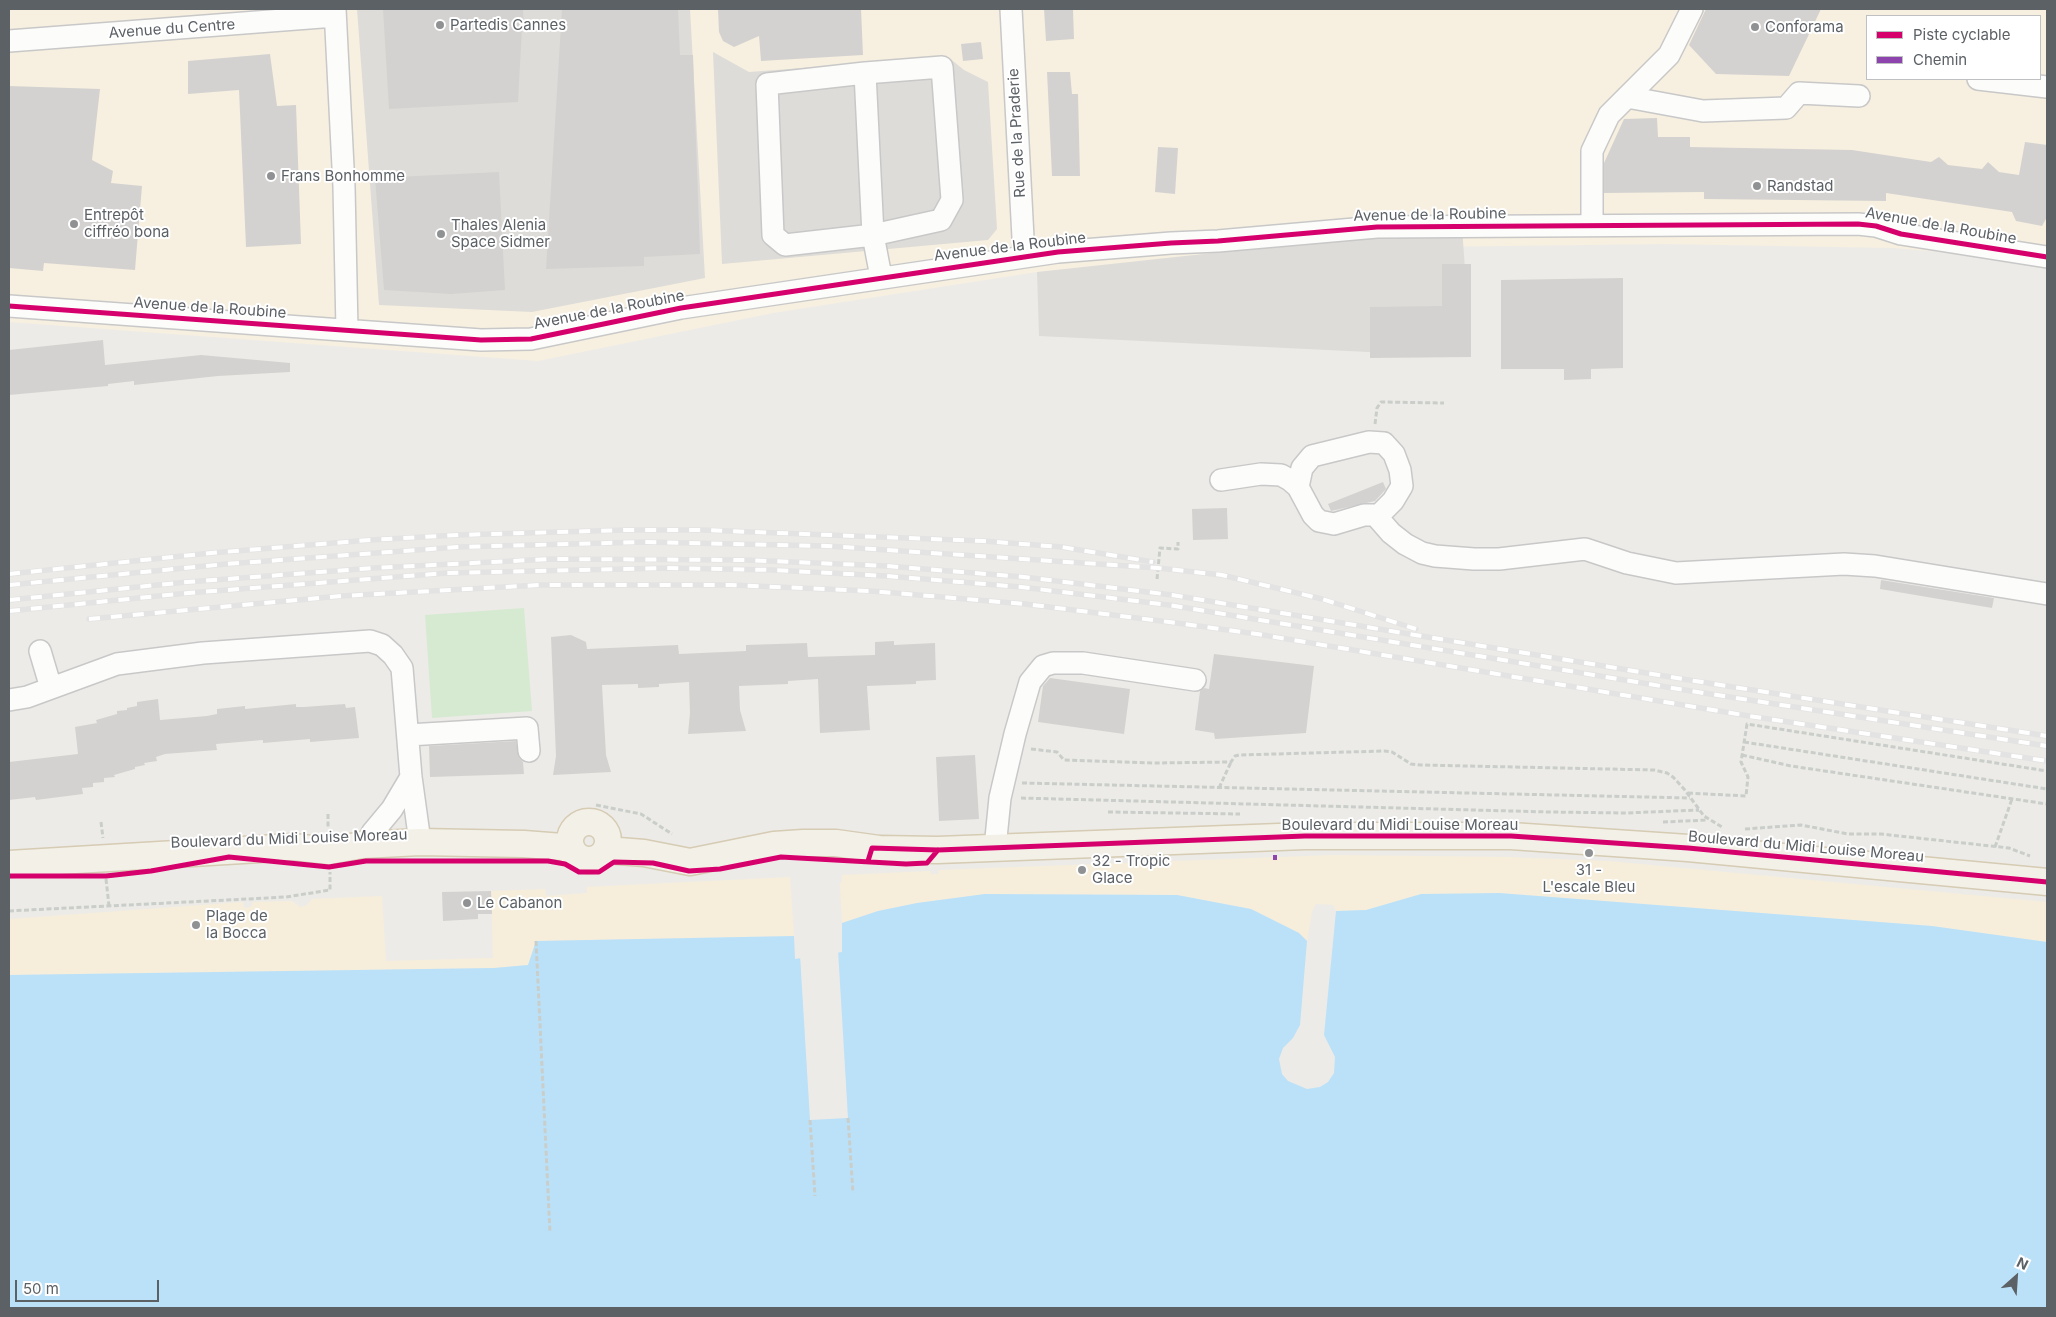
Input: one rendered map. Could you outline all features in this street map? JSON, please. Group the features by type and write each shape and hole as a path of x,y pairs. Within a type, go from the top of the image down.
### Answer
{"main road":[{"name":"Boulevard du Midi Louise Moreau","path":"9,854 103,843 150,845 372,833 419,838 562,847 571,844 577,826 590,822 602,827 607,842 615,838 692,847 723,855 774,845 803,843 836,843 879,849 938,850 1296,836 1511,836 2042,871"},
{"name":"Boulevard du Midi Louise Moreau","path":"9,864 293,847 329,851 419,838"}],"street":[{"name":"Rue de la Praderie","path":"1011,9 1024,257"},
{"path":"1592,226 1592,151 1609,115 1669,55 1692,9"},
{"path":"335,12 344,187 347,330"},
{"name":"Avenue du Centre","path":"9,41 335,12"},
{"path":"942,67 952,200 941,220 872,235 785,245 772,235 767,84 942,67"},
{"path":"865,73 872,235 881,277"},
{"path":"1987,80 2047,87"},
{"path":"1627,97 1703,111 1786,108 1799,92 1859,96"},
{"name":"Avenue de la Roubine","path":"9,306 481,340 531,339 681,308 1058,252 1378,227 1858,224 1876,226 1901,234 2047,257"},
{"path":"1298,487 1302,468 1312,456 1369,442 1384,444 1394,454 1402,478 1402,486 1398,494 1377,517"},
{"path":"1221,480 1272,474 1290,480 1298,487 1313,515 1319,521 1334,524 1364,515 1377,517 1391,533 1405,544 1422,553 1435,556 1500,559 1585,549 1627,563 1676,573 1844,564 1875,566 2047,594"},
{"path":"9,700 27,697 117,664 203,653 370,641 382,645 393,655 402,668 411,777 419,838"},
{"path":"40,651 51,688"},
{"path":"995,848 1000,798 1014,734 1030,682 1043,666 1053,663 1083,663 1195,680"},
{"path":"408,735 527,728 529,751"},
{"path":"372,833 392,809 411,777"}],"path":[{"path":"1378,442 1376,417 1380,402 1444,403"},
{"path":"1157,578 1160,548 1178,549 1178,542"},
{"path":"1687,793 1746,796 1748,777 1741,762 1747,724 2047,771"},
{"path":"1744,742 2047,789"},
{"path":"1026,748 1057,752 1064,760 1155,763 1231,762"},
{"path":"1219,788 1231,762 1235,756 1239,755 1384,751 1392,752 1411,764 1421,766 1654,770 1667,773 1715,824 1728,829"},
{"path":"1742,755 1801,767 2047,804"},
{"path":"1022,776 1016,783 1690,798"},
{"path":"1015,798 1588,812 1700,810"},
{"path":"1995,847 2012,799"},
{"path":"1739,830 1800,825 1848,834 1881,834 1995,847 2017,850 2042,871"},
{"path":"98,876 115,875"},
{"path":"9,911 286,897 330,890"},
{"path":"536,941 550,1233"},
{"path":"848,1118 853,1193"},
{"path":"810,1120 815,1196"}],"shaded area":[{"path":"9,9 2047,9 2047,261 1893,248 1663,244 1347,248 1037,272 773,313 538,361 9,322"},
{"path":"357,9 690,9 705,278 532,312 379,305"},
{"path":"713,52 749,72 948,57 964,70 988,82 997,229 988,240 722,264"},
{"path":"1462,226 1471,357 1039,336 1037,272"}],"green space":[{"path":"524,608 532,711 432,718 425,615"}],"sand":[{"path":"1333,855 1508,857 1608,861 2047,902 2047,942 1932,926 1499,893 1392,903 1366,910 1336,911 1333,905 1316,904 1312,911 1307,941 1299,933 1251,909 1177,895 985,894 917,903 878,911 842,923 840,883 842,882 842,875 930,871 931,874 938,874 939,870"},
{"name":"Plage de la Bocca","path":"790,877 794,936 536,941 528,965 494,968 9,975 9,919 243,902 244,908 251,907 253,902 292,901 300,907 307,905 312,899 382,896 386,961 493,958 491,891 545,889 546,896 587,893 587,887"}],"water":[{"path":"1499,893 1932,926 2047,942 2047,1308 9,1308 9,975 494,968 528,965 536,941 794,936 795,959 842,952 842,923 878,911 917,903 985,894 1177,895 1251,909 1299,933 1307,941 1300,1025 1293,1038 1283,1048 1279,1059 1282,1074 1288,1081 1307,1089 1320,1087 1328,1082 1334,1073 1335,1057 1324,1035 1336,911 1366,910 1421,894"}],"pier":[{"path":"838,950 848,1118 810,1120 800,955"}],"building":[{"path":"383,9 523,9 524,27 522,28 518,102 389,109"},
{"path":"562,9 678,9 680,55 693,55 700,254 644,257 644,266 546,269"},
{"path":"718,9 861,9 863,55 761,61 759,36 734,47 723,41 719,32"},
{"path":"1044,9 1073,9 1074,39 1046,41"},
{"name":"Conforama","path":"1706,9 1821,9 1789,76 1716,74 1689,45"},
{"path":"981,42 983,59 963,61 961,44"},
{"name":"Frans Bonhomme","path":"270,54 277,106 296,105 301,244 246,247 239,90 188,94 188,61"},
{"path":"1047,72 1070,72 1072,94 1078,94 1080,176 1052,176"},
{"path":"9,86 100,89 92,160 113,171 111,183 142,186 135,270 44,263 43,271 9,268"},
{"path":"1657,118 1658,137 1690,137 1690,147 1852,150 1931,162 1939,157 1948,165 1982,169 1988,162 1999,172 2019,175 2025,142 2047,145 2047,217 2042,226 2016,221 2012,212 1886,193 1886,201 1704,199 1704,192 1604,193 1604,163 1624,119"},
{"path":"1158,147 1178,148 1175,194 1155,192"},
{"name":"Thales Alenia Space Sidmer","path":"499,172 505,290 451,294 384,290 375,178"},
{"path":"1442,264 1471,264 1471,357 1370,358 1370,307 1442,306"},
{"path":"1623,278 1623,368 1591,369 1591,379 1564,380 1564,369 1501,369 1501,280"},
{"path":"103,340 105,365 201,355 290,363 290,372 218,376 134,385 134,381 108,384 108,386 9,395 9,350"},
{"path":"1383,482 1386,489 1375,501 1331,511 1328,504"},
{"path":"1227,508 1228,539 1193,540 1192,509"},
{"path":"1881,580 1994,598 1992,608 1880,589"},
{"path":"571,635 586,642 587,649 678,645 679,654 746,651 746,645 807,643 808,657 875,655 875,642 894,641 894,645 935,643 936,680 916,681 916,684 867,686 870,730 820,733 818,679 788,681 788,684 739,686 740,710 746,731 688,734 690,713 689,682 659,684 659,687 638,688 638,684 602,685 606,755 611,772 553,775 556,756 551,637"},
{"path":"1214,654 1314,666 1306,733 1215,739 1214,733 1195,730 1200,691 1204,688 1209,689"},
{"path":"1050,678 1130,689 1124,734 1038,722 1043,686"},
{"path":"158,699 160,720 207,716 217,714 217,709 245,706 245,709 296,704 296,707 304,707 345,704 346,708 355,707 359,738 310,742 310,739 263,743 263,740 216,744 217,750 165,754 156,757 157,761 144,763 145,765 114,775 115,777 104,778 104,782 93,783 93,787 82,788 83,794 36,800 35,797 9,800 9,762 78,754 75,727 97,723 96,720 117,714 117,711 137,706 137,702"},
{"path":"516,741 519,758 523,762 524,774 430,777 429,746"},
{"path":"975,755 979,819 939,821 936,757"},
{"name":"Le Cabanon","path":"491,891 492,914 478,914 478,919 443,921 442,892"}],"railway":[{"path":"9,574 211,553 370,540 458,535 626,530 702,530 983,541 1062,547 1153,562"},
{"path":"9,585 226,564 458,547 644,542 827,546 1158,568 1222,575 1322,599 1416,629"},
{"path":"9,600 187,582 374,568 551,559 745,560 887,566 1024,577 1172,595 1695,681 2047,736"},
{"path":"9,611 188,593 447,573 667,568 773,570 887,576 1021,587 1169,605 1691,691 2047,746"},
{"path":"89,619 341,596 540,585 731,585 871,591 1025,604 1257,634 1749,716 2047,761"}],"marked path":[{"path":"1275,855 1275,860"}],"cycle path":[{"path":"9,306 481,340 531,339 681,308 1058,252 1218,241 1377,227 1858,224 1876,226 1901,234 2047,257"},
{"path":"868,861 872,848 938,850 1305,836 1511,836 1688,848 2047,882"},
{"path":"9,876 106,876 151,871 229,857 329,867 366,861 548,861 565,864 579,872 599,872 614,862 653,863 689,871 720,869 781,857 906,864 927,863 938,850"}],"place":[{"name":"Partedis Cannes","path":"440,25"},
{"name":"Conforama","path":"1755,27"},
{"name":"Frans Bonhomme","path":"271,176"},
{"name":"Randstad","path":"1757,186"},
{"name":"Entrepôt ciffréo bona","path":"74,224"},
{"name":"Thales Alenia Space Sidmer","path":"441,234"},
{"name":"31 - L'escale Bleu","path":"1589,853"},
{"name":"32 - Tropic Glace","path":"1082,870"},
{"name":"Le Cabanon","path":"467,903"},
{"name":"Plage de la Bocca","path":"196,925"}]}
